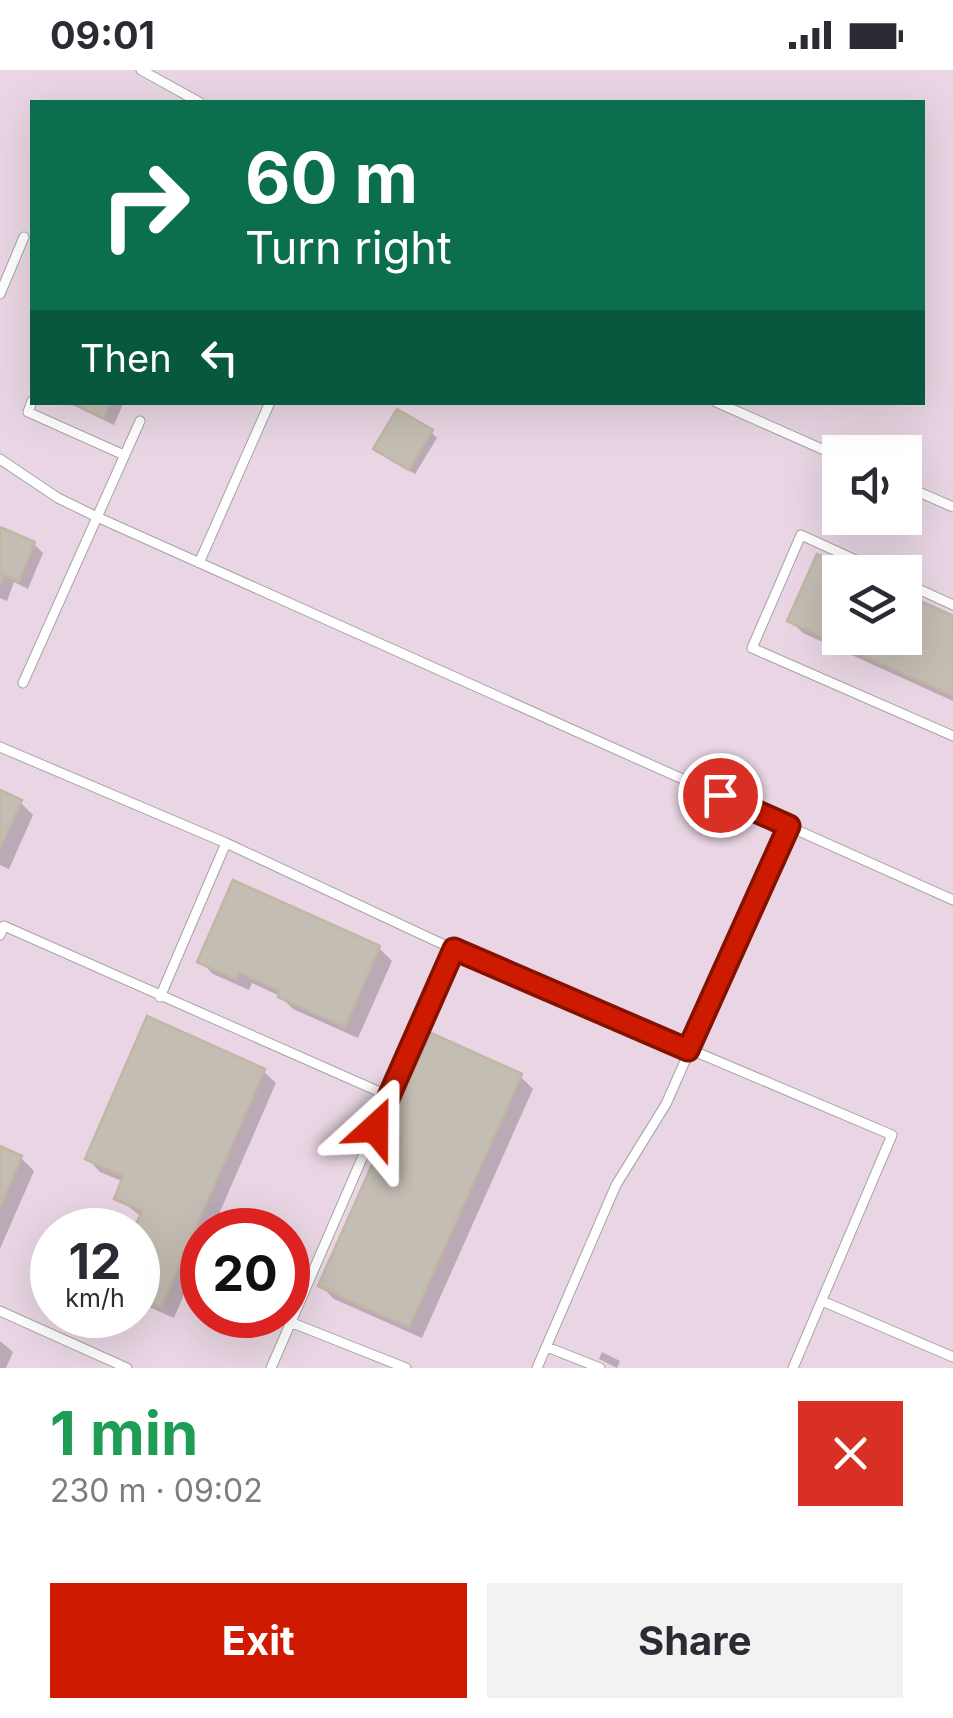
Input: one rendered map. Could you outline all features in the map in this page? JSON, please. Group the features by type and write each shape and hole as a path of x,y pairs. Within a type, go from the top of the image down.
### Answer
{"lane":[{"path":"141,70 195,100"},
{"path":"0,294 24,237"},
{"path":"31,405 28,412 124,455"},
{"path":"199,563 269,405"},
{"path":"723,405 822,449"},
{"path":"23,683 140,420"},
{"path":"0,459 58,498 96,517 953,900"},
{"path":"922,493 953,507"},
{"path":"843,555 800,536 752,648 953,736"},
{"path":"922,591 953,605"},
{"path":"0,746 226,843 454,949 892,1135 793,1368"},
{"path":"537,1368 616,1185 666,1104 789,826"},
{"path":"160,997 226,843"},
{"path":"0,934 4,926 389,1096"},
{"path":"310,1276 454,949"},
{"path":"822,1300 953,1357"},
{"path":"0,1311 127,1368"},
{"path":"310,1330 406,1368"},
{"path":"271,1368 283,1338"},
{"path":"547,1347 600,1368"}],"shaded area":[{"path":"0,70 953,70 953,1368 0,1368"}],"building":[{"path":"76,405 110,405 104,418"},
{"path":"397,409 433,430 409,470 373,449"},
{"path":"0,527 35,542 19,581 4,575 0,586"},
{"path":"817,554 822,556 822,637 787,621"},
{"path":"922,602 953,616 953,696 862,655 922,655"},
{"path":"0,790 22,800 0,848"},
{"path":"233,880 380,946 345,1027 278,997 280,991 239,972 236,979 197,962"},
{"path":"147,1016 265,1069 204,1208 180,1208 180,1264 161,1307 160,1208 135,1208 114,1199 123,1176 85,1159"},
{"path":"431,1033 522,1074 409,1327 318,1286"},
{"path":"0,1146 22,1156 0,1207"}],"route":[{"path":"375,1128 454,949 688,1050 789,826 720,795"}]}
